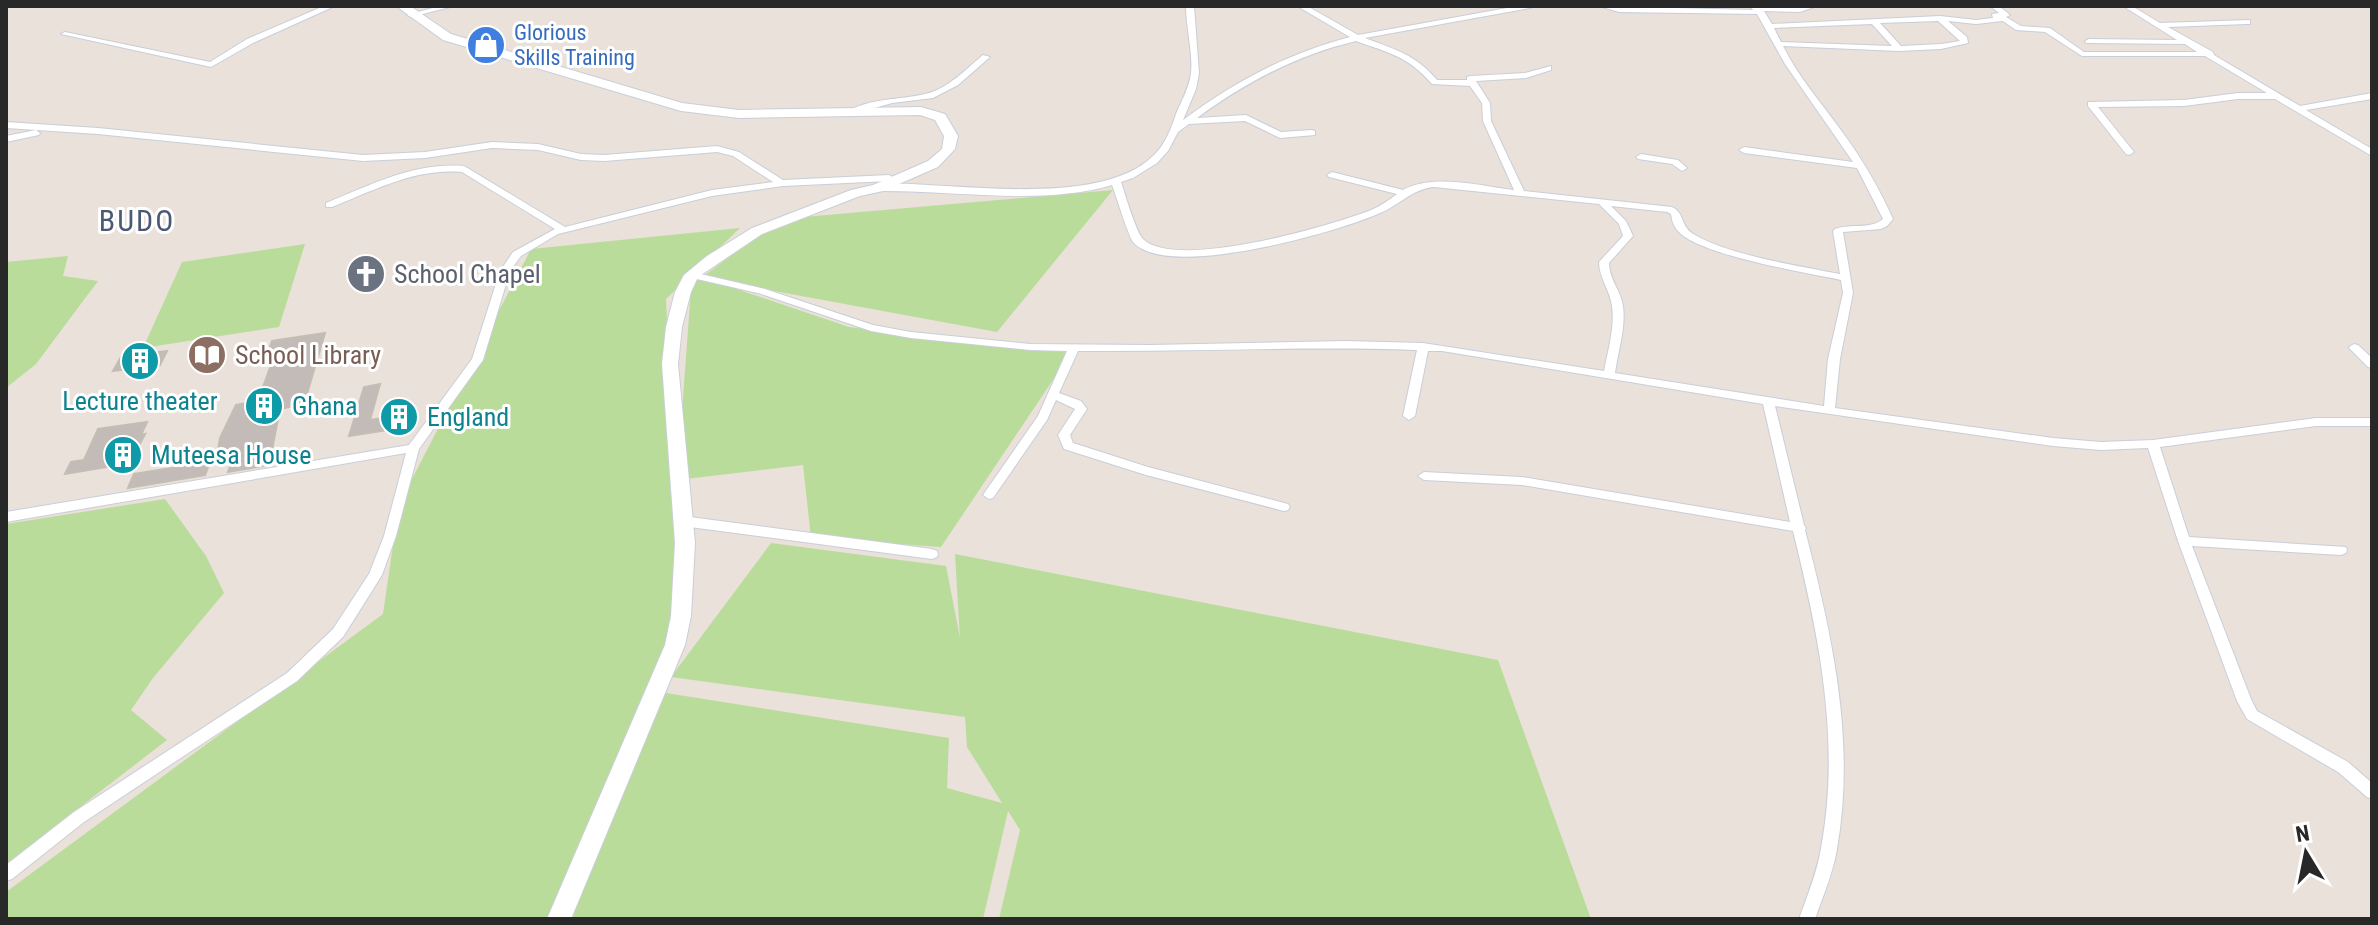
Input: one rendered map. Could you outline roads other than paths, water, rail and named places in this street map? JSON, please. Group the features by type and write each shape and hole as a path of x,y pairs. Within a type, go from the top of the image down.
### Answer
{"street":[{"path":"65,34 211,65 245,44 331,6"},
{"path":"406,10 450,6"},
{"path":"1073,191 1116,182 1155,161 1175,130 1196,72 1189,34 1190,6"},
{"path":"1301,6 1357,38 1405,56 1422,67 1435,82 1470,83 1486,103 1487,121 1520,192"},
{"path":"1175,130 1215,100 1274,67 1322,47 1530,6"},
{"path":"1603,6 1619,10 1800,10 1813,6"},
{"path":"1778,44 1828,43 1899,49 1964,43 1964,39 1935,6"},
{"path":"1770,26 2006,15 1994,6"},
{"path":"2127,6 2372,153"},
{"path":"1757,9 1859,165 1888,219 1878,227 1845,227 1838,231 1848,293 1834,359 1829,411"},
{"path":"406,10 453,39 681,107 739,114 921,111 945,122 951,136 946,155 923,170 757,231 730,246 692,275 683,292 674,327 670,364 684,581 675,645 559,919"},
{"path":"1946,18 1976,22 2004,19 2019,28 2047,30 2082,54 2210,54"},
{"path":"1874,21 1899,49"},
{"path":"2160,25 2247,22"},
{"path":"2089,41 2188,42"},
{"path":"850,112 891,100 930,96 955,83 986,57"},
{"path":"1470,83 1471,78 1526,75 1548,68"},
{"path":"2129,152 2091,104 2184,103 2238,96 2277,96"},
{"path":"2297,109 2372,96"},
{"path":"1187,121 1246,118 1280,135 1312,133"},
{"path":"6,125 363,158 425,155 492,145 538,147 581,157 604,158 717,149 736,154 783,183"},
{"path":"6,139 59,129"},
{"path":"1744,150 1859,165"},
{"path":"1641,157 1675,162 1682,168"},
{"path":"329,205 422,170 450,167 464,169 565,231"},
{"path":"1332,175 1404,193"},
{"path":"1116,182 1123,194 1137,240 1143,247 1163,255 1291,238 1376,212 1422,184 1669,209 1676,214 1680,228 1699,241 1744,255 1846,278"},
{"path":"6,874 79,817 292,677 316,657 345,623 375,575 390,536 413,448 477,360 505,271 517,254 533,242 661,203 783,183 884,183 1123,194"},
{"path":"1601,201 1623,223 1628,236 1604,262 1606,277 1616,298 1617,316 1609,374"},
{"path":"692,275 761,291 871,328 957,341 1074,347 1423,346 1829,411 2053,442 2101,446 2153,444 2316,422 2372,422"},
{"path":"1409,416 1423,346"},
{"path":"989,495 1024,448 1055,395 1074,347"},
{"path":"2354,347 2372,364"},
{"path":"1055,395 1077,404 1081,409 1064,435 1068,446 1132,467 1284,507"},
{"path":"1768,401 1817,601 1832,692 1835,801 1829,850 1807,919"},
{"path":"2153,444 2184,541 2252,715 2343,767 2372,792"},
{"path":"6,517 413,448"},
{"path":"1424,476 1522,481 1800,528"},
{"path":"682,521 932,554"},
{"path":"2184,541 2341,550"}],"place":[{"name":"Glorious Skills Training","path":"486,45"},
{"name":"School Chapel","path":"366,274"},
{"name":"School Library","path":"207,355"},
{"name":"Lecture theater","path":"140,361"},
{"name":"Ghana","path":"264,406"},
{"name":"England","path":"399,417"},
{"name":"Muteesa House","path":"123,455"}],"district":[{"name":"BUDO","path":"137,220"}]}
